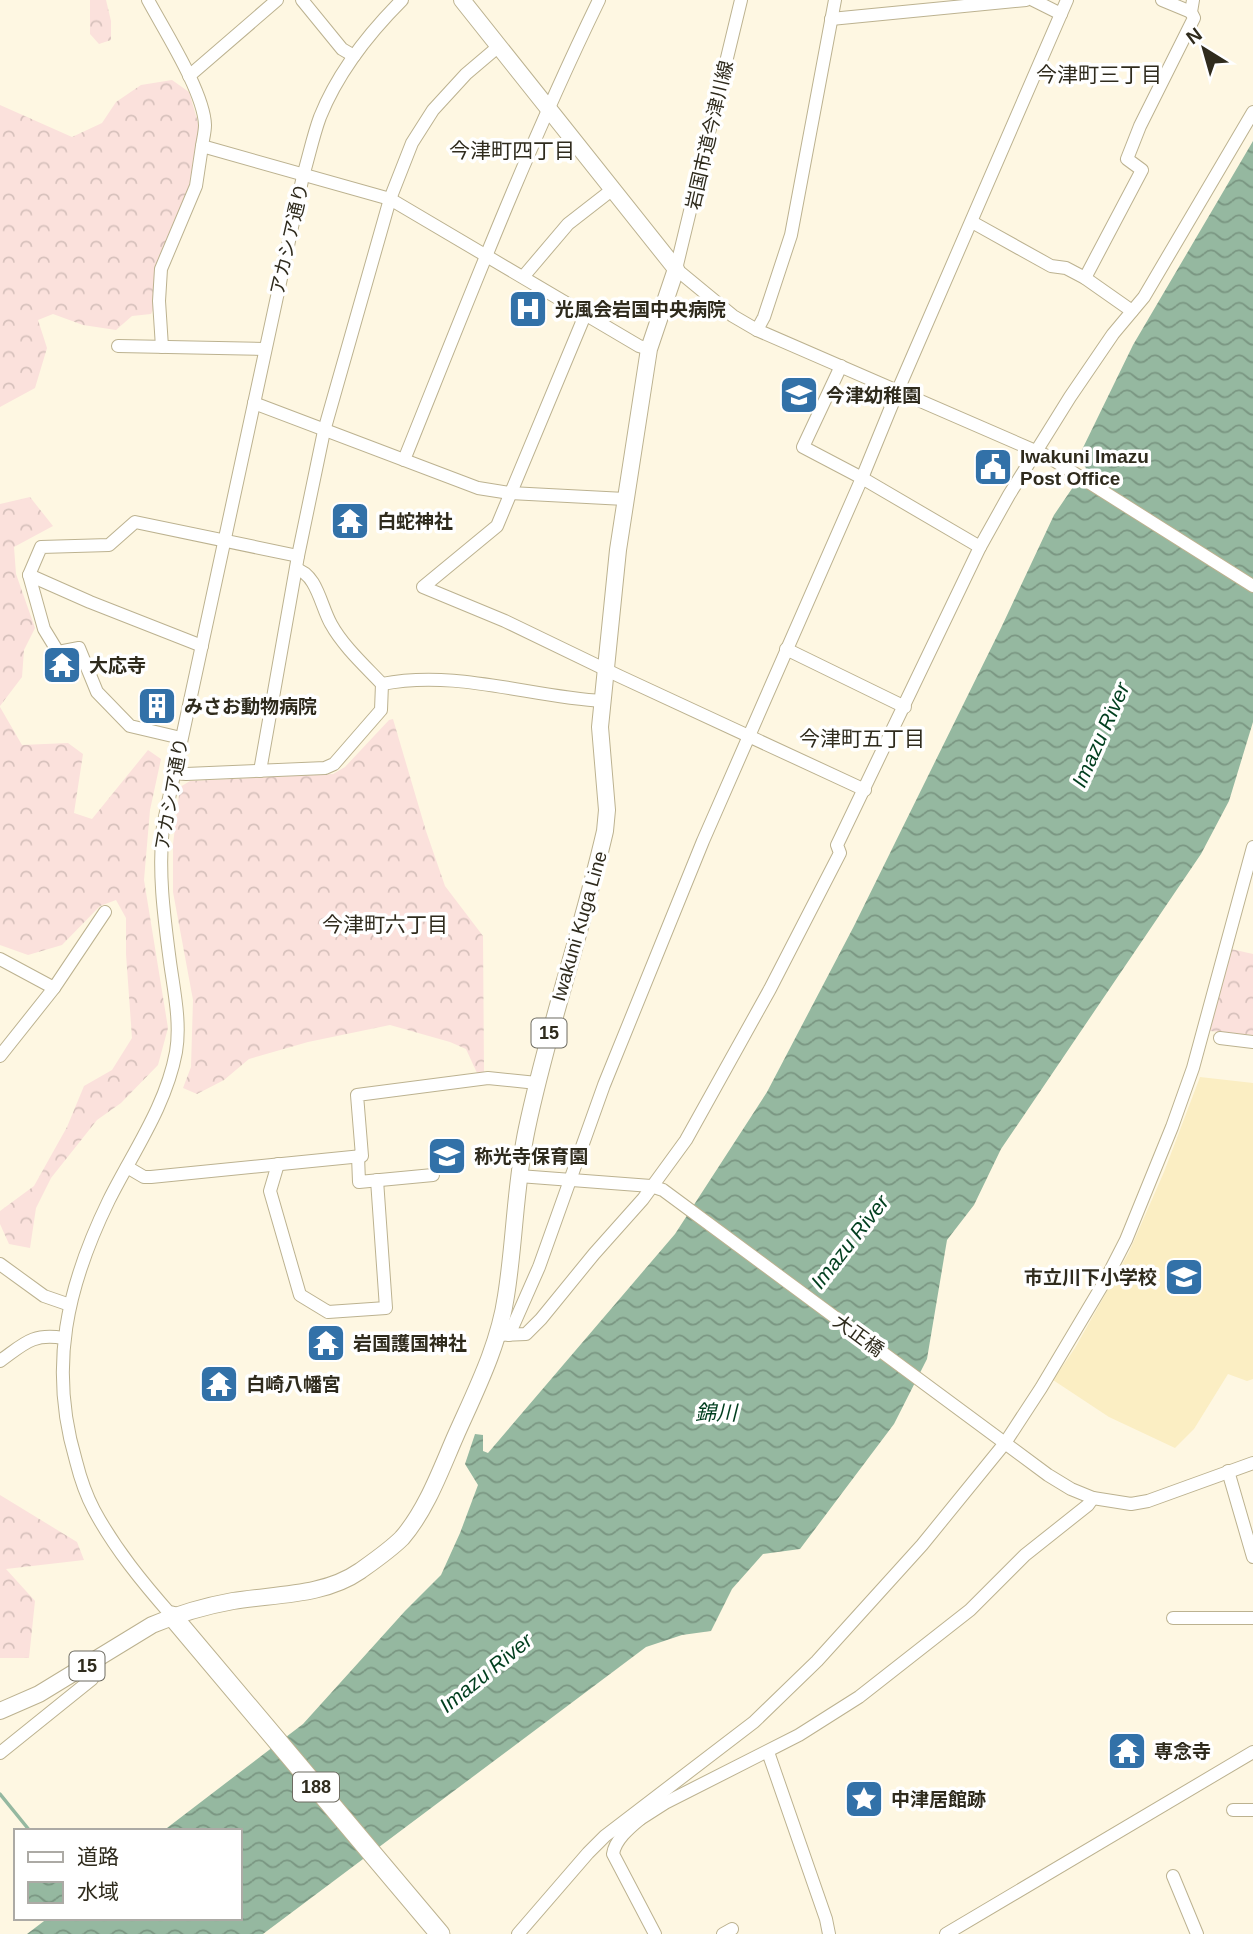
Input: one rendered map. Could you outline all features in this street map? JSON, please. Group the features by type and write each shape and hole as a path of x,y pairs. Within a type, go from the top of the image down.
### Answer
{"highway":[{"name":"188","path":"172,1616 440,1934"}],"main road":[{"path":"462,0 676,269"},
{"name":"Iwakuni Kuga Line","path":"0,1710 39,1694 152,1625 172,1616 232,1602 334,1585 358,1572 401,1538 438,1478 504,1335 519,1176 537,1083 605,831 607,810 600,727 625,499 649,349 676,269"}],"street":[{"path":"148,0 189,76 205,126 196,186 161,269 159,301 162,347"},
{"path":"189,76 277,0"},
{"path":"302,0 342,49 354,56"},
{"name":"アカシア通り","path":"172,1616 113,1542 93,1508 81,1478 65,1418 61,1360 63,1338 70,1305 97,1229 170,1081 177,1049 177,1011 161,899 159,861 163,826 303,176 320,117 336,83 374,29 402,0"},
{"path":"404,460 486,256 599,0"},
{"name":"岩国市道今津川線","path":"676,269 741,0"},
{"path":"757,330 764,317 791,235 835,0"},
{"path":"831,19 957,3 1026,0"},
{"path":"1033,0 1061,14"},
{"path":"1067,0 656,953 569,1180 539,1267 504,1335 526,1334 541,1320 662,1175 686,1140 770,989 840,853 837,845 981,547 1036,450 1113,334 1144,297 1253,112"},
{"path":"1084,278 1142,170 1127,159 1194,18 1192,6 1162,0"},
{"path":"260,771 297,562 324,431 390,199 412,144 433,110 466,74 499,46"},
{"path":"202,146 390,199 585,315 649,349"},
{"path":"523,278 568,224 613,189"},
{"path":"972,222 1051,266 1066,268 1084,278 1132,311"},
{"path":"676,269 733,316 757,330 1036,450 1253,586"},
{"path":"585,315 497,526 423,587 505,621 864,790"},
{"path":"118,346 265,349"},
{"path":"841,366 803,447 981,547"},
{"path":"254,403 478,488 509,494 625,499"},
{"path":"181,738 130,726 97,692 79,648 58,652 44,629 29,575 41,547 109,545 135,522 223,541 297,562"},
{"path":"173,773 325,768 334,764 381,709 382,684 332,627 311,578 300,569 297,562"},
{"path":"29,575 202,646"},
{"path":"786,649 905,707"},
{"path":"382,684 436,681 512,687 603,702"},
{"path":"518,1934 587,1853 638,1816 770,1709 922,1545 1041,1388 1106,1279 1141,1206 1172,1127 1192,1068 1253,847"},
{"path":"0,1056 54,988 105,912"},
{"path":"0,959 54,988"},
{"path":"1220,1038 1253,1042"},
{"path":"127,1167 144,1177 151,1177 362,1156 357,1095 488,1079 537,1083"},
{"path":"358,1156 359,1182 433,1174"},
{"path":"278,1164 270,1191 299,1295 328,1312 386,1308 377,1180"},
{"path":"519,1176 651,1186"},
{"name":"大正橋","path":"651,1186 663,1190 1060,1482 1093,1498 1117,1503 1148,1502 1253,1462"},
{"path":"0,1264 44,1296 70,1305"},
{"path":"0,1361 42,1335 63,1338"},
{"path":"1228,1471 1253,1557"},
{"path":"655,1934 613,1854 620,1838 638,1816 768,1752 831,1716 970,1610 1025,1555 1088,1505 1093,1498"},
{"path":"1173,1618 1253,1618"},
{"path":"0,1753 92,1679 90,1664"},
{"path":"768,1752 829,1934"},
{"path":"947,1934 1253,1752"},
{"path":"1233,1810 1253,1810"},
{"path":"1173,1876 1197,1934"}],"shaded area":[{"name":"市立川下小学校","path":"1200,1077 1253,1083 1253,1379 1247,1381 1228,1374 1194,1429 1175,1448 1109,1417 1053,1380 1075,1348 1129,1252 1164,1172"}],"green space":[{"path":"90,0 106,0 111,21 111,40 99,44 90,34"},
{"path":"172,80 189,92 199,126 189,188 157,302 151,314 132,316 116,330 83,325 53,314 38,320 47,348 35,388 0,407 0,105 72,137 102,123 116,102 141,85"},
{"path":"30,497 53,526 14,547 16,574 35,628 24,650 22,677 0,706 0,504"},
{"path":"0,707 22,745 68,743 83,754 74,813 92,819 148,750 161,759 150,810 144,880 168,1028 158,1065 121,1103 97,1120 51,1178 36,1208 30,1248 9,1244 0,1224 0,1211 34,1186 67,1127 84,1086 112,1070 132,1038 126,918 116,900 100,906 62,945 28,955 0,945"},
{"path":"393,719 445,886 483,936 484,1072 477,1073 466,1049 390,1025 308,1042 249,1059 224,1080 197,1094 183,1088 191,1067 193,1000 173,892 173,844 180,787 190,781 333,774 345,767 389,720"},
{"path":"1231,949 1253,954 1253,1035 1210,1031"},
{"path":"0,1495 77,1542 84,1560 6,1569 35,1601 29,1658 0,1658"}],"water":[{"name":"錦川","path":"1253,141 1253,722 1229,801 1201,854 1001,1149 974,1205 947,1240 927,1359 894,1424 800,1549 763,1554 732,1589 711,1631 682,1635 646,1647 263,1934 27,1934 45,1920 242,1920 242,1829 166,1829 303,1724 441,1575 478,1485 465,1464 475,1434 483,1435 483,1451 488,1453 675,1234 767,1092 854,926 1054,515 1086,468 1078,458 1133,345"}],"waterway":[{"path":"0,1794 28,1829"}],"place":[{"name":"光風会岩国中央病院","path":"528,309"},
{"name":"今津幼稚園","path":"799,395"},
{"name":"Iwakuni Imazu Post Office","path":"993,467"},
{"name":"白蛇神社","path":"350,521"},
{"name":"大応寺","path":"62,665"},
{"name":"みさお動物病院","path":"157,706"},
{"name":"称光寺保育園","path":"447,1156"},
{"name":"市立川下小学校","path":"1184,1277"},
{"name":"岩国護国神社","path":"326,1343"},
{"name":"白崎八幡宮","path":"219,1384"},
{"name":"専念寺","path":"1127,1751"},
{"name":"中津居館跡","path":"864,1799"}],"district":[{"name":"今津町三丁目","path":"1099,75"},
{"name":"今津町四丁目","path":"512,151"},
{"name":"今津町五丁目","path":"862,739"},
{"name":"今津町六丁目","path":"385,925"}],"water label":[{"name":"Imazu River","path":"1101,735"},
{"name":"Imazu River","path":"850,1242"},
{"name":"Imazu River","path":"486,1673"}]}
